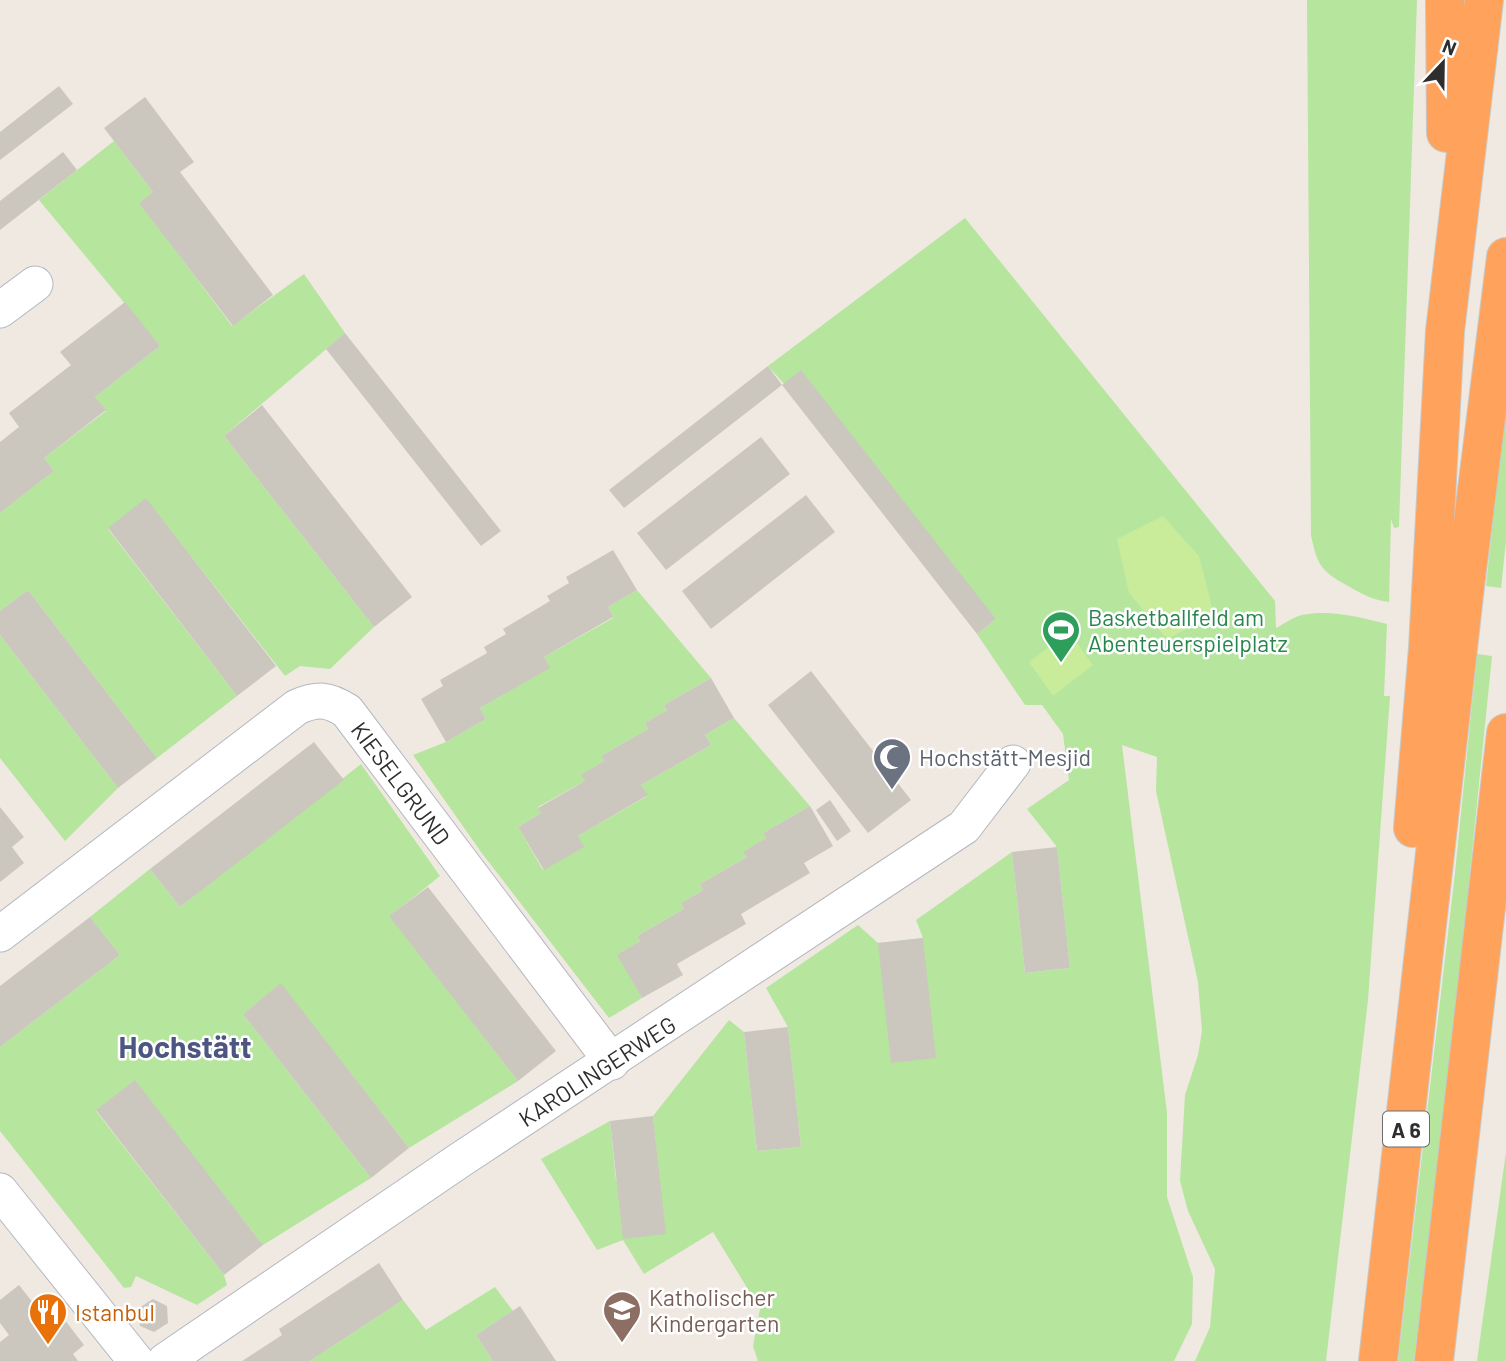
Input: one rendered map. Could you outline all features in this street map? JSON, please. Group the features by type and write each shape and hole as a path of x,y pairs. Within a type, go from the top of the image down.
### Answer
{"highway":[{"path":"1445,0 1446,142 1441,231 1449,584"},
{"path":"1445,331 1484,0"},
{"name":"A 6","path":"1378,1361 1431,897 1443,650 1449,584 1506,257"},
{"name":"A 6","path":"1434,1361 1474,1035 1506,733"},
{"path":"1474,1035 1506,999"}],"street":[{"path":"0,310 35,284"},
{"name":"KIESELGRUND","path":"0,934 297,707 315,699 331,701 347,711 612,1062"},
{"name":"KAROLINGERWEG","path":"165,1361 446,1170 964,827 1013,764"},
{"path":"0,1191 136,1361"}],"green space":[{"path":"1307,0 1417,0 1399,527 1394,528 1391,519 1389,602 1363,594 1326,571 1318,560 1311,535"},
{"path":"114,141 153,192 140,203 232,326 304,274 345,333 224,436 374,627 330,669 300,666 285,676 146,499 108,529 237,696 157,758 28,590 0,611 0,513 54,471 44,458 106,411 95,397 160,346 39,200"},
{"path":"965,218 1275,601 1276,628 1299,616 1312,613 1355,616 1387,624 1384,696 1390,696 1368,1000 1326,1361 1195,1361 1210,1327 1215,1269 1188,1211 1180,1181 1185,1095 1198,1055 1202,1031 1198,982 1156,791 1157,757 1122,745 1167,1113 1167,1197 1193,1277 1192,1324 1174,1361 758,1361 753,1346 760,1309 713,1232 644,1274 623,1240 597,1250 541,1159 610,1121 616,1180 665,1233 653,1116 729,1020 744,1032 757,1151 801,1147 788,1027 766,988 858,925 878,943 923,938 916,920 1012,852 1025,973 1070,968 1057,847 1027,809 1069,780 1063,734 1042,705 1025,705 977,634 996,619 768,366"},
{"path":"1506,397 1506,541 1501,588 1486,586"},
{"path":"1163,516 1199,556 1214,615 1167,639 1129,593 1117,539"},
{"path":"637,590 711,678 664,705 667,710 645,723 648,729 601,756 604,761 582,775 585,781 538,807 541,813 518,827 543,870 578,836 647,796 641,785 711,745 705,735 734,718 810,806 763,833 766,838 744,852 747,857 700,884 703,890 681,903 684,909 637,936 640,941 618,955 642,998 609,1018 481,852 413,755 446,742 486,719 480,708 549,668 544,657 613,618 608,607"},
{"name":"Basketballfeld am Abenteuerspielplatz","path":"1069,632 1093,665 1053,696 1029,662"},
{"path":"0,635 118,788 65,841 0,758"},
{"path":"1477,654 1492,656 1453,1039 1414,1361 1398,1361 1455,873"},
{"path":"361,764 440,876 390,916 518,1081 409,1148 281,984 243,1014 371,1178 263,1245 134,1081 96,1111 224,1275 227,1285 197,1305 136,1276 131,1287 124,1288 0,1131 0,1047 120,955 90,917 150,869 180,907"},
{"path":"1506,1152 1506,1361 1477,1361"},
{"path":"495,1287 513,1311 476,1335 493,1361 310,1361 403,1300 426,1330"}],"building":[{"path":"59,86 73,104 0,160 0,132"},
{"path":"145,97 194,162 180,172 273,295 233,326 139,203 153,192 104,128"},
{"path":"63,152 77,170 0,230 0,201"},
{"path":"125,302 160,346 95,397 106,410 44,458 54,471 0,513 0,442 19,427 9,413 71,365 60,352"},
{"path":"345,333 501,531 481,546 326,349"},
{"path":"768,366 782,385 624,508 609,490"},
{"path":"801,370 996,619 977,634 782,385"},
{"path":"262,405 412,597 374,627 224,436"},
{"path":"761,437 790,474 666,570 637,533"},
{"path":"806,495 835,532 711,629 682,591"},
{"path":"146,498 276,666 237,696 108,528"},
{"path":"613,550 637,590 608,607 613,617 544,657 550,668 480,708 486,719 446,742 421,699 443,686 440,680 487,653 484,647 506,634 503,629 550,601 547,596 569,583 566,577"},
{"path":"28,590 157,758 118,788 0,635 0,611"},
{"path":"811,671 911,800 868,833 768,705"},
{"path":"711,678 734,718 705,735 711,745 641,785 648,795 578,836 584,847 544,870 518,827 541,813 538,808 585,781 581,775 604,761 601,756 648,729 645,723 667,710 664,705"},
{"path":"314,742 344,780 180,907 150,869"},
{"path":"830,800 851,831 837,841 816,810"},
{"path":"810,806 833,846 804,863 810,873 741,914 746,924 677,964 683,975 642,998 617,955 640,941 637,936 684,909 681,903 703,890 700,884 747,857 743,852 766,838 763,833"},
{"path":"0,807 24,837 12,847 24,863 0,882"},
{"path":"1057,847 1070,968 1025,973 1012,852"},
{"path":"428,887 556,1051 518,1081 389,916"},
{"path":"90,917 120,955 0,1047 0,986"},
{"path":"923,938 936,1058 891,1063 878,943"},
{"path":"281,983 409,1148 371,1178 243,1014"},
{"path":"788,1027 801,1147 757,1151 744,1032"},
{"path":"135,1080 263,1245 224,1275 96,1110"},
{"path":"653,1116 666,1234 623,1239 610,1121"},
{"path":"379,1263 403,1300 310,1361 242,1361 282,1335 279,1329"},
{"path":"19,1285 53,1328 64,1319 84,1345 73,1354 78,1361 0,1361 0,1342 9,1335 0,1323 0,1300"},
{"path":"153,1299 167,1306 168,1323 154,1332 140,1326 139,1308"},
{"path":"520,1306 556,1361 493,1361 476,1335"}],"place":[{"name":"Basketballfeld am Abenteuerspielplatz","path":"1061,664"},
{"name":"Hochstätt-Mesjid","path":"892,791"},
{"name":"Katholischer Kindergarten","path":"622,1344"},
{"name":"Istanbul","path":"48,1346"}],"district":[{"name":"Hochstätt","path":"185,1046"}]}
